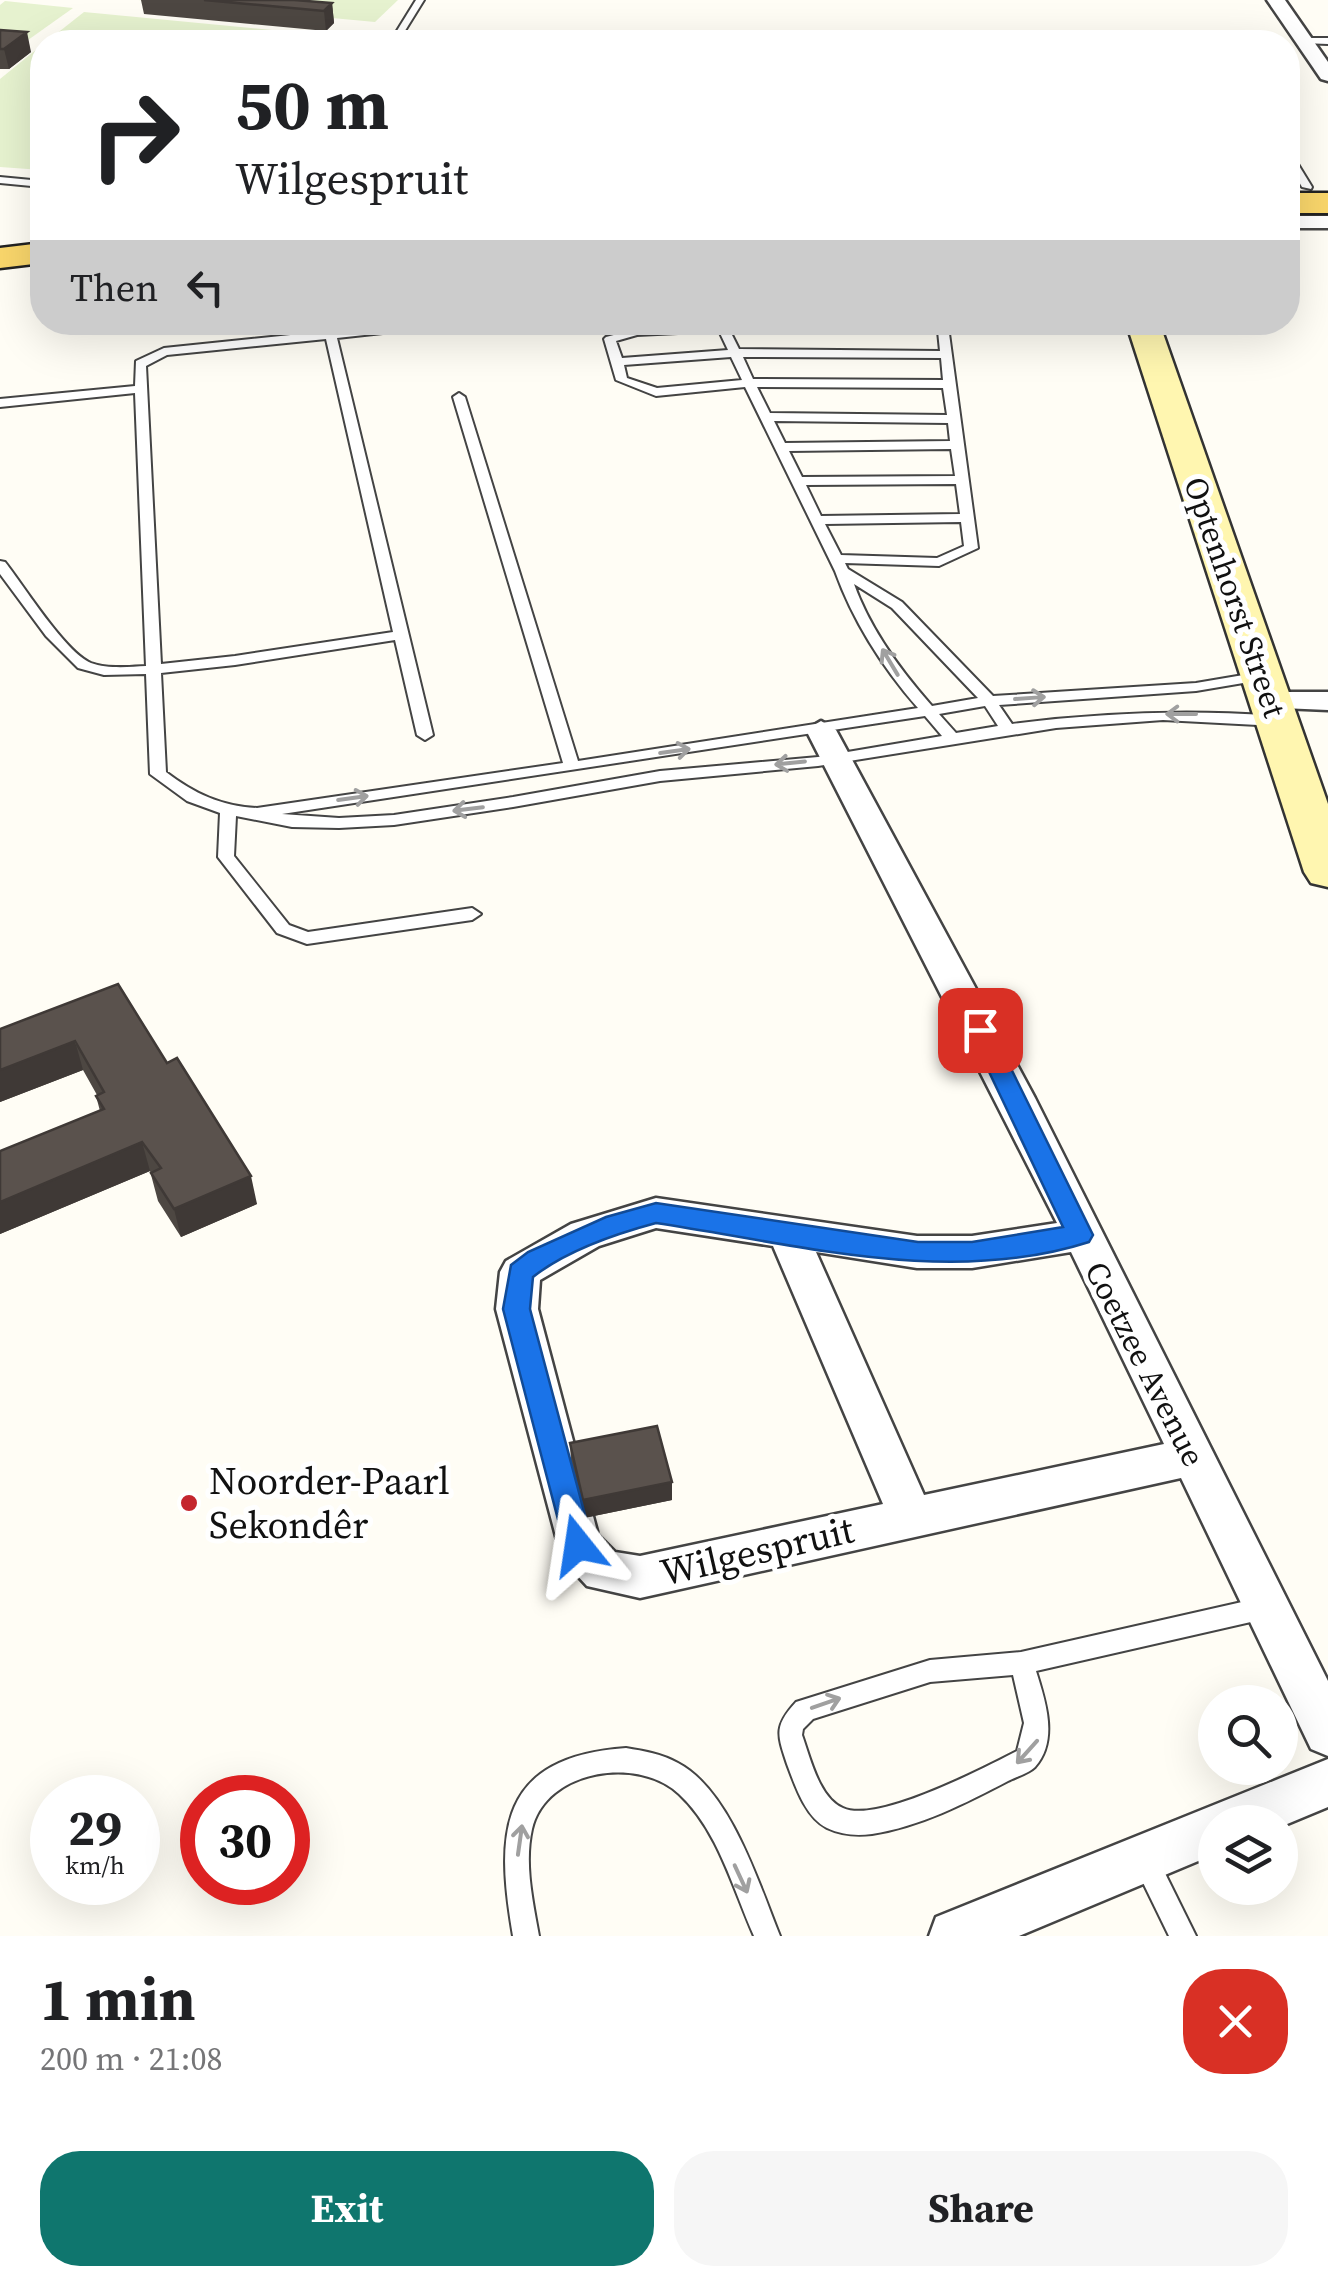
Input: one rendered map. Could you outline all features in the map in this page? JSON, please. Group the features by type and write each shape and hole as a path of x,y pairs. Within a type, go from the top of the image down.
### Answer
{"main road":[{"path":"0,258 30,254"},
{"name":"Optenhorst Street","path":"1146,335 1328,872"}],"street":[{"path":"1276,0 1297,30"},
{"path":"1300,35 1328,74"},
{"path":"1300,222 1328,222"},
{"path":"1270,699 1328,702"},
{"name":"Coetzee Avenue","path":"829,744 1016,1098 1080,1235 1328,1732"},
{"name":"Wilgespruit","path":"1080,1235 949,1253 656,1213 615,1224 537,1259 520,1272 517,1309 578,1545 603,1571 640,1577 1192,1457"},
{"path":"787,1233 911,1516"},
{"path":"1272,1805 1328,1782"},
{"path":"954,1936 1198,1836"}],"lane":[{"path":"401,30 420,0"},
{"path":"1305,42 1328,41"},
{"path":"0,180 30,183"},
{"path":"340,335 154,355 140,364 158,774 196,804 228,812 257,813 572,766 951,737 1006,727 1144,714 1212,714 1270,699"},
{"path":"627,335 610,339 622,380 656,392 749,382 949,384"},
{"path":"727,335 840,565 853,601 899,678 932,710 951,737"},
{"path":"840,565 939,562 971,548 944,335"},
{"path":"331,336 425,735"},
{"path":"619,362 735,353 947,355"},
{"path":"0,403 140,389"},
{"path":"459,398 572,766"},
{"path":"766,417 954,419"},
{"path":"782,448 958,445"},
{"path":"799,482 963,480"},
{"path":"818,520 967,518"},
{"path":"0,565 79,663 100,672 156,670 400,634"},
{"path":"840,565 897,605 989,700 1006,727"},
{"path":"257,813 298,825 397,817 661,776 829,744 932,710 989,700 1196,687 1270,699"},
{"path":"228,812 226,857 283,929 307,938 472,914"},
{"path":"1020,1663 1038,1716 1038,1740 1026,1759 884,1820 854,1825 834,1820 820,1805 790,1735 792,1724 806,1710 930,1672 1020,1663 1264,1608"},
{"path":"526,1936 516,1873 524,1814 547,1785 587,1766 632,1758 667,1767 691,1787 716,1826 767,1936"},
{"path":"1144,1858 1183,1936"}],"green space":[{"path":"138,0 398,0 375,22"},
{"path":"5,1 73,8 42,30 30,30 30,39 14,50 0,49 0,5"},
{"path":"84,12 271,30 61,30"},
{"path":"30,55 30,169 0,167 0,79"}],"building":[{"path":"204,0 294,0 332,3 324,11"},
{"path":"0,30 27,32 0,49"},
{"path":"118,984 167,1063 177,1058 251,1176 174,1209 151,1173 161,1168 142,1142 0,1202 0,1151 104,1109 96,1096 104,1092 75,1041 0,1070 0,1029"},
{"path":"657,1426 672,1482 583,1500 570,1443"}],"place":[{"name":"Noorder-Paarl Sekondêr","path":"189,1503"}],"route":[{"path":"578,1545 517,1309 520,1272 537,1259 615,1224 656,1213 918,1252 972,1252 1080,1235 980,1030"}]}
